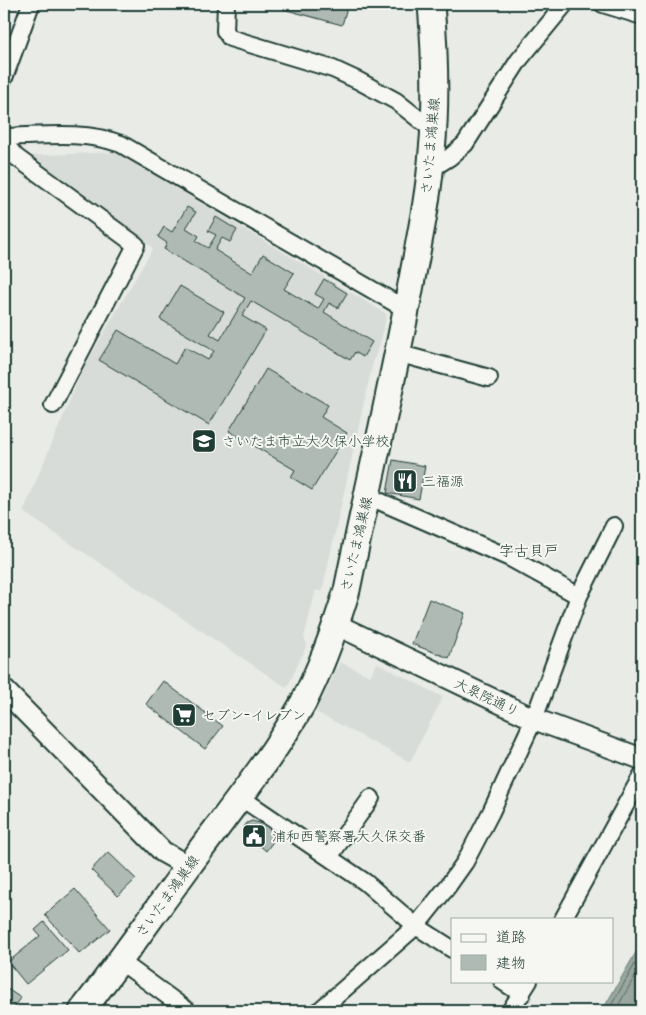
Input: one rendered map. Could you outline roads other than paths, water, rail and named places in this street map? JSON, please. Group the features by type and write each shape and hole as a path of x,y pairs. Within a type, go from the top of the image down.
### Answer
{"main road":[{"name":"さいたま鴻巣線","path":"82,1011 282,737 303,703 337,625 347,590 406,310 430,170 434,131 435,68 431,4"}],"street":[{"path":"4,78 31,4"},
{"path":"226,4 225,31 230,38 333,69 396,101 434,131"},
{"path":"430,170 465,144 519,60 565,4"},
{"path":"603,4 642,16"},
{"path":"53,405 136,244 16,157 10,150 4,137 85,136 120,144 406,310"},
{"path":"397,354 489,378"},
{"path":"367,497 510,558 579,596"},
{"path":"319,1011 416,926 448,886 464,862 492,812 534,719 579,596 614,526"},
{"name":"大泉院通り","path":"337,625 534,719 642,759"},
{"path":"4,690 163,852 188,866"},
{"path":"564,918 642,775"},
{"path":"240,797 365,882 416,926 451,949"},
{"path":"329,857 371,798"},
{"path":"120,961 188,1011"},
{"path":"505,982 525,988 510,1011"}],"water":[{"path":"642,942 642,1011 602,1011"}],"place":[{"name":"さいたま市立大久保小学校","path":"204,441"},
{"name":"三福源","path":"405,481"},
{"name":"セブン-イレブン","path":"184,715"},
{"name":"浦和西警察署大久保交番","path":"254,836"}],"district":[{"name":"字古貝戸","path":"529,551"}]}
